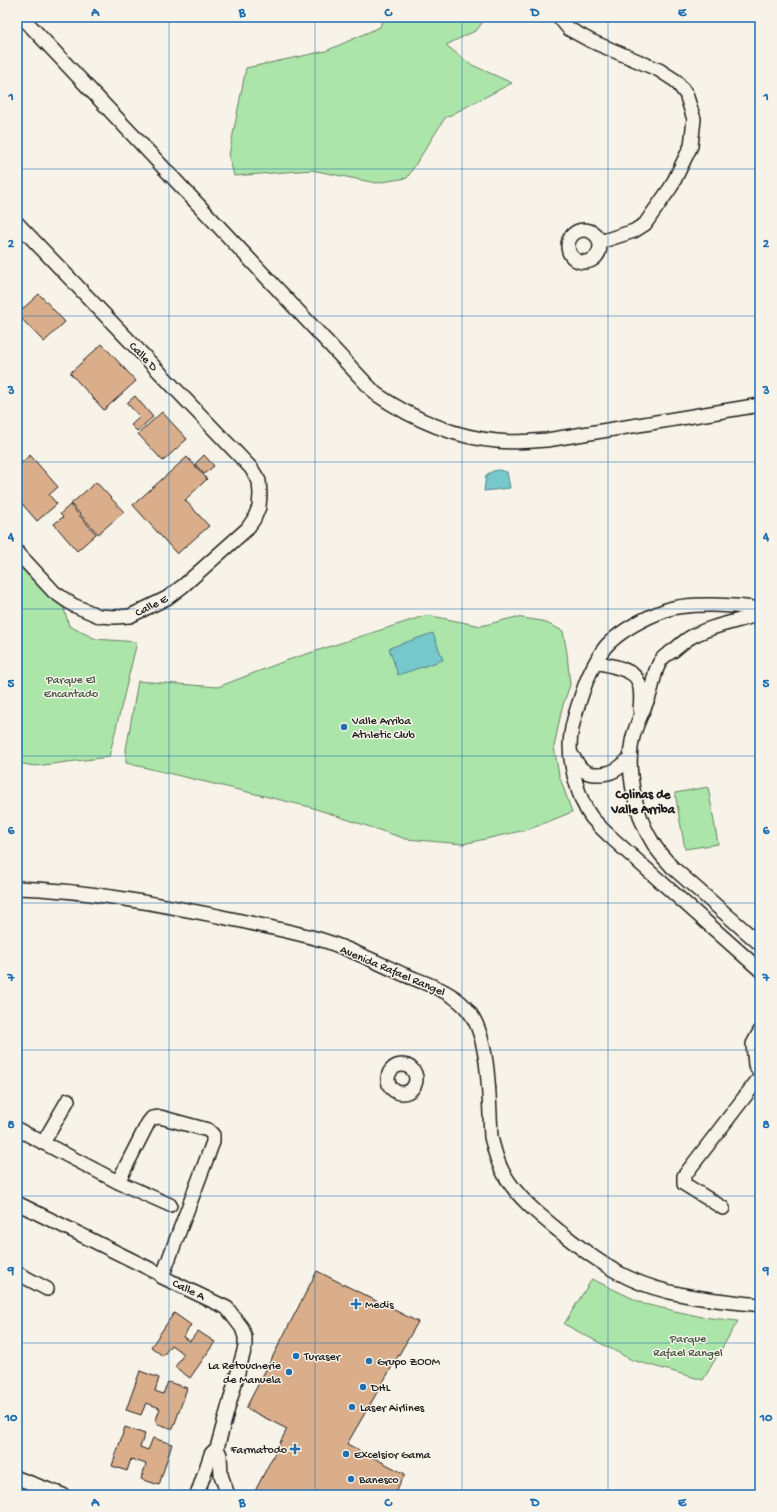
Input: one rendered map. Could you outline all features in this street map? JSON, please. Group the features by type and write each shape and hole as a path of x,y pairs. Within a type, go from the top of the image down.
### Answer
{"street":[{"path":"22,17 376,394 415,418 439,429 466,436 497,441 519,442 547,440 760,405"},
{"path":"559,17 569,29 574,32 591,41 659,70 676,81 686,94 694,119 691,146 671,187 645,224 634,231 600,242"},
{"name":"Calle D","path":"17,223 251,468 259,481 260,494"},
{"name":"Calle E","path":"17,552 54,592 74,605 99,616 115,618 130,616 167,598 183,586 247,529 254,519 259,507 260,494"},
{"path":"760,609 695,605 668,609 638,624 607,644 589,674 570,735 573,771 578,788 591,817 614,840 760,970"},
{"path":"760,614 721,625 690,637 662,659 654,674 649,697 640,715 632,741 630,757 630,778 634,795 652,842 672,867 760,944"},
{"path":"596,662 626,670 638,680 641,697 640,715"},
{"path":"571,753 583,770 592,774 601,775 611,773 619,769 630,757"},
{"name":"Avenida Rafael Rangel","path":"17,888 60,891 158,904 281,929 322,940 361,955 452,996 470,1012 480,1031 485,1052 491,1137 494,1150 503,1173 515,1190 532,1209 588,1254 630,1278 659,1289 760,1305"},
{"path":"760,1031 753,1044 755,1065 760,1072"},
{"path":"723,1208 684,1184 684,1176 760,1077"},
{"path":"43,1143 68,1100"},
{"path":"118,1182 152,1118 160,1117 208,1130 213,1135 213,1142 162,1277"},
{"path":"17,1129 118,1182 170,1205"},
{"name":"Calle A","path":"17,1203 158,1273 162,1277 227,1308 242,1328 245,1337 245,1347 217,1448 211,1454 196,1495"},
{"path":"17,1273 47,1289"},
{"name":"Calle A","path":"217,1448 220,1455 221,1475 228,1495"},
{"path":"17,1478 64,1495"}],"green space":[{"path":"383,17 486,17 477,30 446,45 470,64 512,83 445,118 407,178 376,183 312,170 234,176 229,155 246,68 326,51 380,27"},
{"name":"Parque El Encantado","path":"17,560 63,605 69,626 96,639 137,642 109,757 35,766 17,763"},
{"name":"Valle Arriba Athletic Club","path":"427,615 481,626 516,617 542,621 563,631 570,685 562,708 554,747 559,775 572,812 530,829 463,844 406,839 310,807 126,763 126,750 138,681 218,687 285,661"},
{"path":"708,787 718,844 685,849 675,793"},
{"name":"Parque Rafael Rangel","path":"592,1279 644,1304 702,1317 738,1321 703,1380 632,1360 564,1324"}],"water":[{"path":"499,470 507,472 510,488 484,491 486,475 493,471"},
{"path":"433,633 443,660 398,675 389,648"}],"building":[{"path":"39,294 65,322 44,342 17,314"},
{"path":"102,344 136,381 104,410 70,373"},
{"path":"135,396 153,417 137,431 131,425 140,417 127,403"},
{"path":"162,412 187,439 163,461 138,434"},
{"path":"30,455 58,487 49,495 57,504 37,521 17,498 17,467"},
{"path":"204,455 214,466 204,474 195,464"},
{"path":"187,457 207,479 185,500 209,526 177,554 133,505"},
{"path":"96,482 124,512 98,534 71,504"},
{"path":"70,505 96,534 77,551 54,524 63,517 60,514"},
{"path":"317,1271 418,1322 347,1444 405,1474 394,1495 253,1495 287,1429 246,1408"},
{"path":"174,1313 191,1325 183,1337 190,1341 198,1331 215,1342 190,1378 175,1367 184,1354 171,1345 163,1356 151,1347"},
{"path":"140,1371 159,1378 155,1391 163,1394 168,1382 187,1388 173,1429 155,1423 160,1408 146,1403 141,1415 126,1410"},
{"path":"125,1427 145,1434 140,1447 148,1450 153,1438 172,1444 159,1485 141,1479 146,1464 131,1459 127,1471 112,1466"}],"place":[{"name":"Valle Arriba Athletic Club","path":"344,727"},
{"name":"Medis","path":"356,1304"},
{"name":"Turaser","path":"296,1356"},
{"name":"Grupo ZOOM","path":"369,1361"},
{"name":"La Retoucherie de Manuela","path":"289,1372"},
{"name":"DHL","path":"363,1387"},
{"name":"Laser Airlines","path":"352,1407"},
{"name":"Farmatodo","path":"295,1449"},
{"name":"Excelsior Gama","path":"346,1454"},
{"name":"Banesco","path":"351,1479"}],"district":[{"name":"Colinas de Valle Arriba","path":"643,800"}]}
